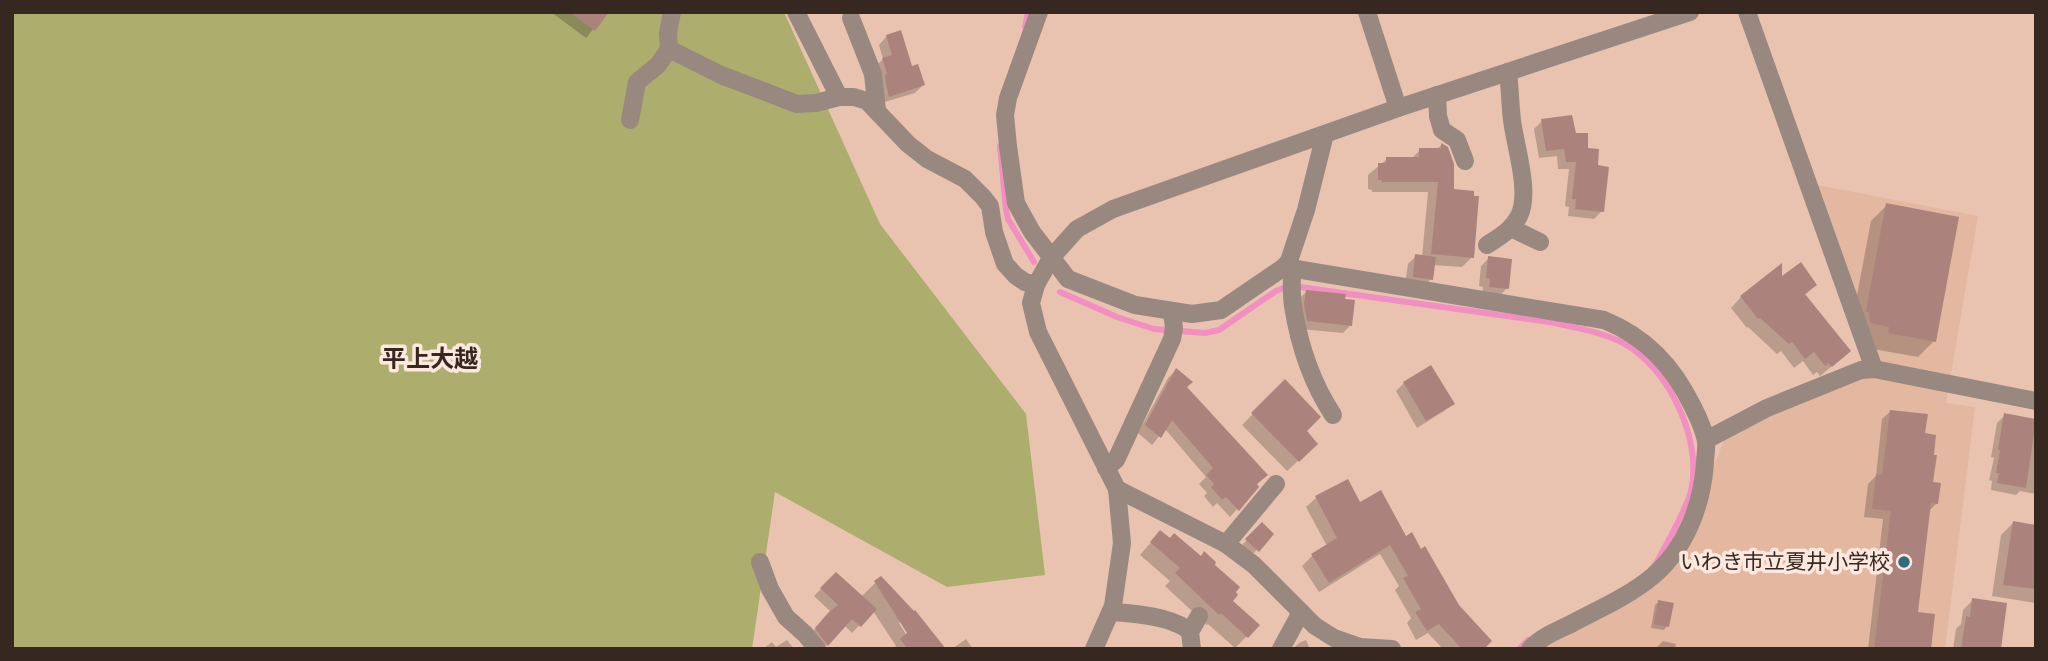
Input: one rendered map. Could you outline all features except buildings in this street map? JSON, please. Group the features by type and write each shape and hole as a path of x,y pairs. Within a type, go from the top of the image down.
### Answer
{"street":[{"path":"630,120 637,82 658,65 669,49 668,33 672,12"},
{"path":"796,12 839,97"},
{"path":"1039,12 1008,98 1005,115 1016,202 1032,232 1068,279 1135,305 1173,326"},
{"path":"1367,12 1398,108"},
{"path":"1094,649 1111,612 1122,543 1117,489 1038,332 1031,303 1036,285 1051,258 1077,229 1113,209 1398,108 1690,12"},
{"path":"1747,12 1874,369"},
{"path":"851,18 873,74 877,111"},
{"path":"669,49 721,75 797,104 816,103 839,97 867,101 908,144 927,159 965,179 983,197 990,206 994,232 1005,264 1016,276 1036,285"},
{"path":"1487,245 1511,228 1520,214 1520,153 1512,121 1508,72"},
{"path":"1437,95 1442,130 1457,140 1465,162"},
{"path":"1325,134 1289,261 1292,305 1310,371 1333,415"},
{"path":"1511,228 1540,242"},
{"path":"1106,468 1116,460 1173,326 1192,314 1221,310 1290,277 1552,310 1612,323 1647,344 1671,369 1695,412 1706,440 1703,482 1697,509 1672,557 1638,588 1545,636 1530,649"},
{"path":"1706,440 1767,408 1861,370 1874,369 2036,401"},
{"path":"1226,544 1276,484"},
{"path":"1117,489 1226,544 1254,565 1315,626 1334,638 1360,647 1392,649"},
{"path":"760,562 769,589 786,617 817,649"},
{"path":"1111,612 1131,612 1178,624 1191,640"},
{"path":"1280,649 1301,612"},
{"path":"1191,640 1199,616"}],"shaded area":[{"path":"12,12 784,12 880,224 1026,414 1045,575 947,587 775,492 752,649 12,649"},
{"path":"1812,184 1978,216 1946,403 1975,407 1945,649 1538,649 1556,621 1640,579 1705,490 1732,419 1871,363"}],"waterway":[{"path":"1025,27 1028,12"},
{"path":"1000,146 1008,219 1034,262"},
{"path":"1060,292 1117,317 1154,329 1205,333 1219,330 1276,291 1286,287 1300,287 1556,323 1615,339 1640,354 1668,387 1679,407 1692,450 1691,491 1656,564"},
{"path":"1519,649 1528,640"}],"place":[{"name":"いわき市立夏井小学校","path":"1904,562"}],"district":[{"name":"平上大越","path":"430,359"}]}
